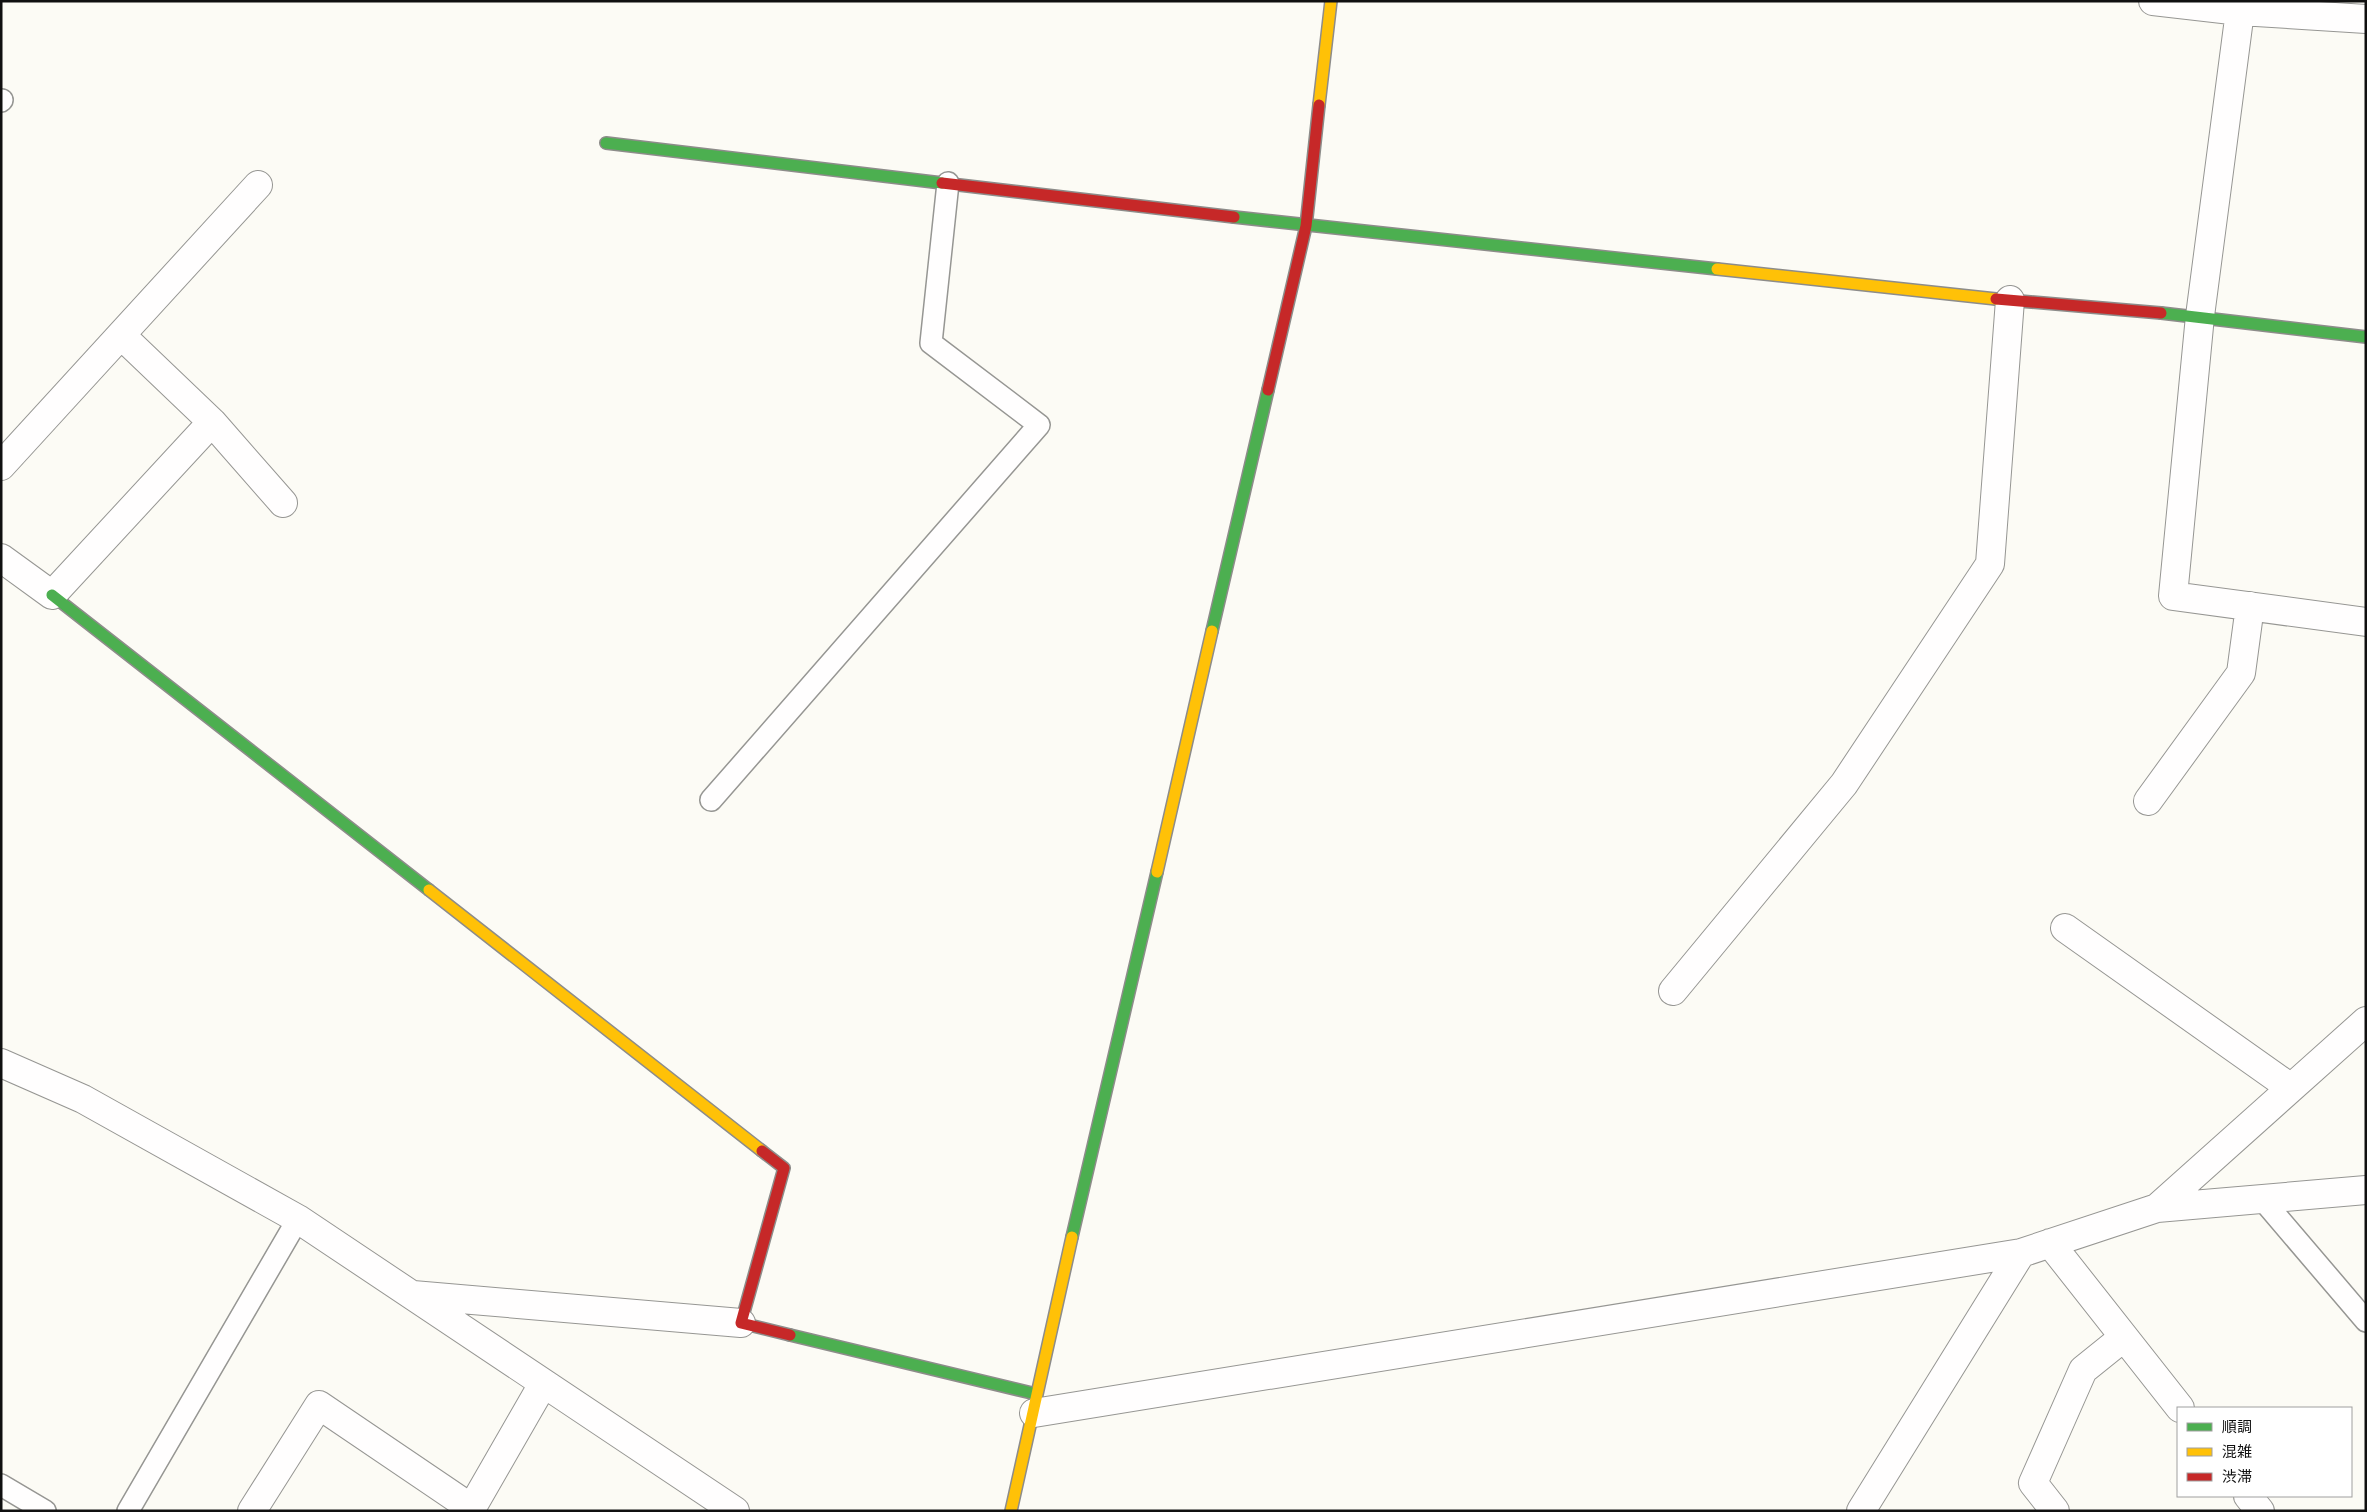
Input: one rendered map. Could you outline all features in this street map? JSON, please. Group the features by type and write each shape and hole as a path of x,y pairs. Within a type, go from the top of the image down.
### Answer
{"street":[{"path":"1011,1511 1306,226 1331,1"},
{"path":"2153,1 2240,11 2366,20"},
{"path":"2240,11 2200,316 2174,596 2366,622"},
{"path":"606,143 1306,226 2010,300 2200,316 2366,337"},
{"path":"1,466 258,185"},
{"path":"1673,991 1844,784 1990,564 2010,300"},
{"path":"121,335 212,422 283,503"},
{"path":"52,595 212,422"},
{"path":"1,558 52,595 784,1168 741,1324"},
{"path":"2148,801 2241,673 2250,606"},
{"path":"2065,928 2291,1088"},
{"path":"2157,1208 2366,1021"},
{"path":"1,1063 83,1099 298,1219 735,1511"},
{"path":"410,1295 741,1324 1035,1404 2021,1253 2157,1208 2366,1190"},
{"path":"2050,1243 2179,1407"},
{"path":"1861,1511 2021,1253"},
{"path":"2055,1511 2033,1483 2083,1370 2124,1337"},
{"path":"252,1511 319,1405 470,1510 543,1384"},
{"path":"2249,1497 2260,1511"}],"lane":[{"path":"711,800 1039,425 931,344 948,183"},
{"path":"2262,1198 2366,1321"},
{"path":"128,1511 298,1219"},
{"path":"1,1485 45,1511"}],"traffic: fast":[{"path":"606,143 942,183"},
{"path":"1234,217 1717,269"},
{"path":"2161,313 2366,337"},
{"path":"1212,631 1268,390"},
{"path":"52,595 429,890"},
{"path":"1072,1237 1157,872"},
{"path":"790,1335 1036,1394"}],"traffic: slow":[{"path":"1319,105 1331,1"},
{"path":"1717,269 1996,299"},
{"path":"1157,872 1212,631"},
{"path":"429,890 762,1151"},
{"path":"1011,1511 1072,1237"}],"traffic: jam":[{"path":"1268,390 1306,226 1319,105"},
{"path":"942,183 1234,217"},
{"path":"1996,299 2161,313"},
{"path":"762,1151 784,1168 741,1323 790,1335"}]}
